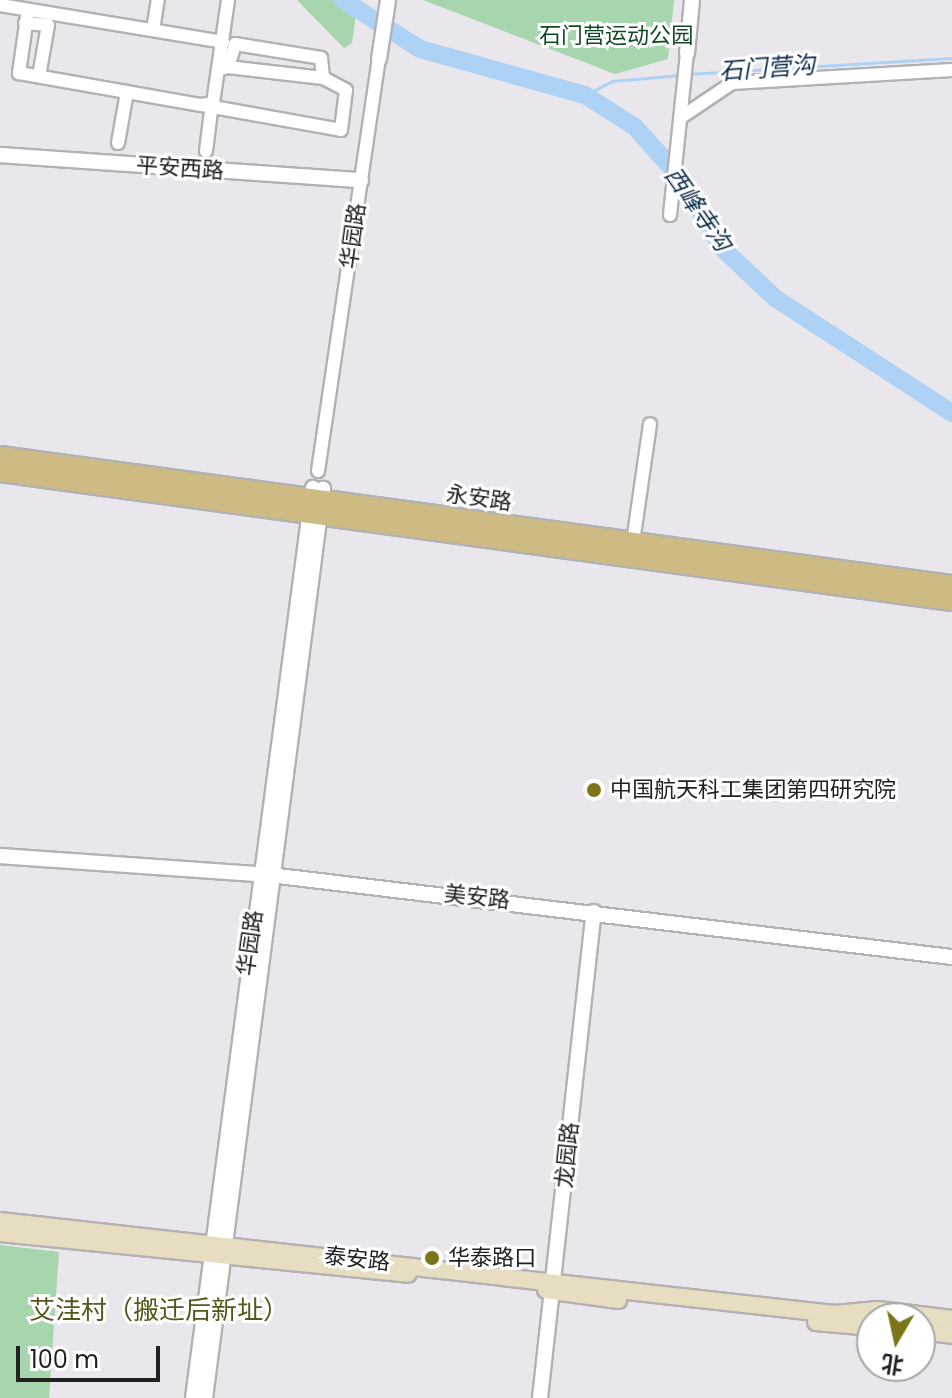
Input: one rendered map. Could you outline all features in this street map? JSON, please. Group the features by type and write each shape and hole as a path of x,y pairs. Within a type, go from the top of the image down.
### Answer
{"main road":[{"name":"永安路","path":"0,456 952,585"},
{"name":"永安路","path":"0,472 316,501 952,601"},
{"name":"泰安路","path":"0,1221 216,1250 552,1286 834,1314 878,1310 952,1319"},
{"name":"泰安路","path":"0,1233 216,1250"},
{"name":"泰安路","path":"552,1286 856,1325"}],"street":[{"path":"153,30 158,0"},
{"path":"223,68 228,0"},
{"name":"华园路","path":"318,471 388,0"},
{"path":"670,215 692,0"},
{"path":"0,5 48,25 39,76"},
{"path":"27,16 153,30 223,42"},
{"path":"27,16 17,67 19,73 341,130 346,90 323,78 223,68"},
{"path":"206,108 213,103 223,68 235,44 321,58 323,78"},
{"path":"680,118 732,83 952,70"},
{"path":"118,143 127,92"},
{"path":"206,108 206,151"},
{"name":"平安西路","path":"0,155 361,180"},
{"path":"633,542 650,424"},
{"name":"华园路","path":"193,1398 216,1250 316,501"},
{"name":"美安路","path":"0,856 265,874 952,957"},
{"name":"龙园路","path":"540,1398 594,912"},
{"name":"华园路","path":"205,1398 216,1250"}],"green space":[{"path":"297,0 358,0 352,43 344,48"},
{"name":"石门营运动公园","path":"423,0 674,0 668,59 615,74"},
{"path":"0,1245 59,1252 49,1398 0,1398"}],"waterway":[{"name":"西峰寺沟","path":"343,0 420,49 585,95 635,127 679,176 722,248 775,298 952,413"},
{"name":"石门营沟","path":"688,74 952,58"},
{"name":"石门营沟","path":"585,95 612,81 681,75"}],"place":[{"name":"中国航天科工集团第四研究院","path":"594,790"},
{"name":"华泰路口","path":"432,1258"}],"district":[{"name":"艾洼村（搬迁后新址）","path":"159,1311"}]}
